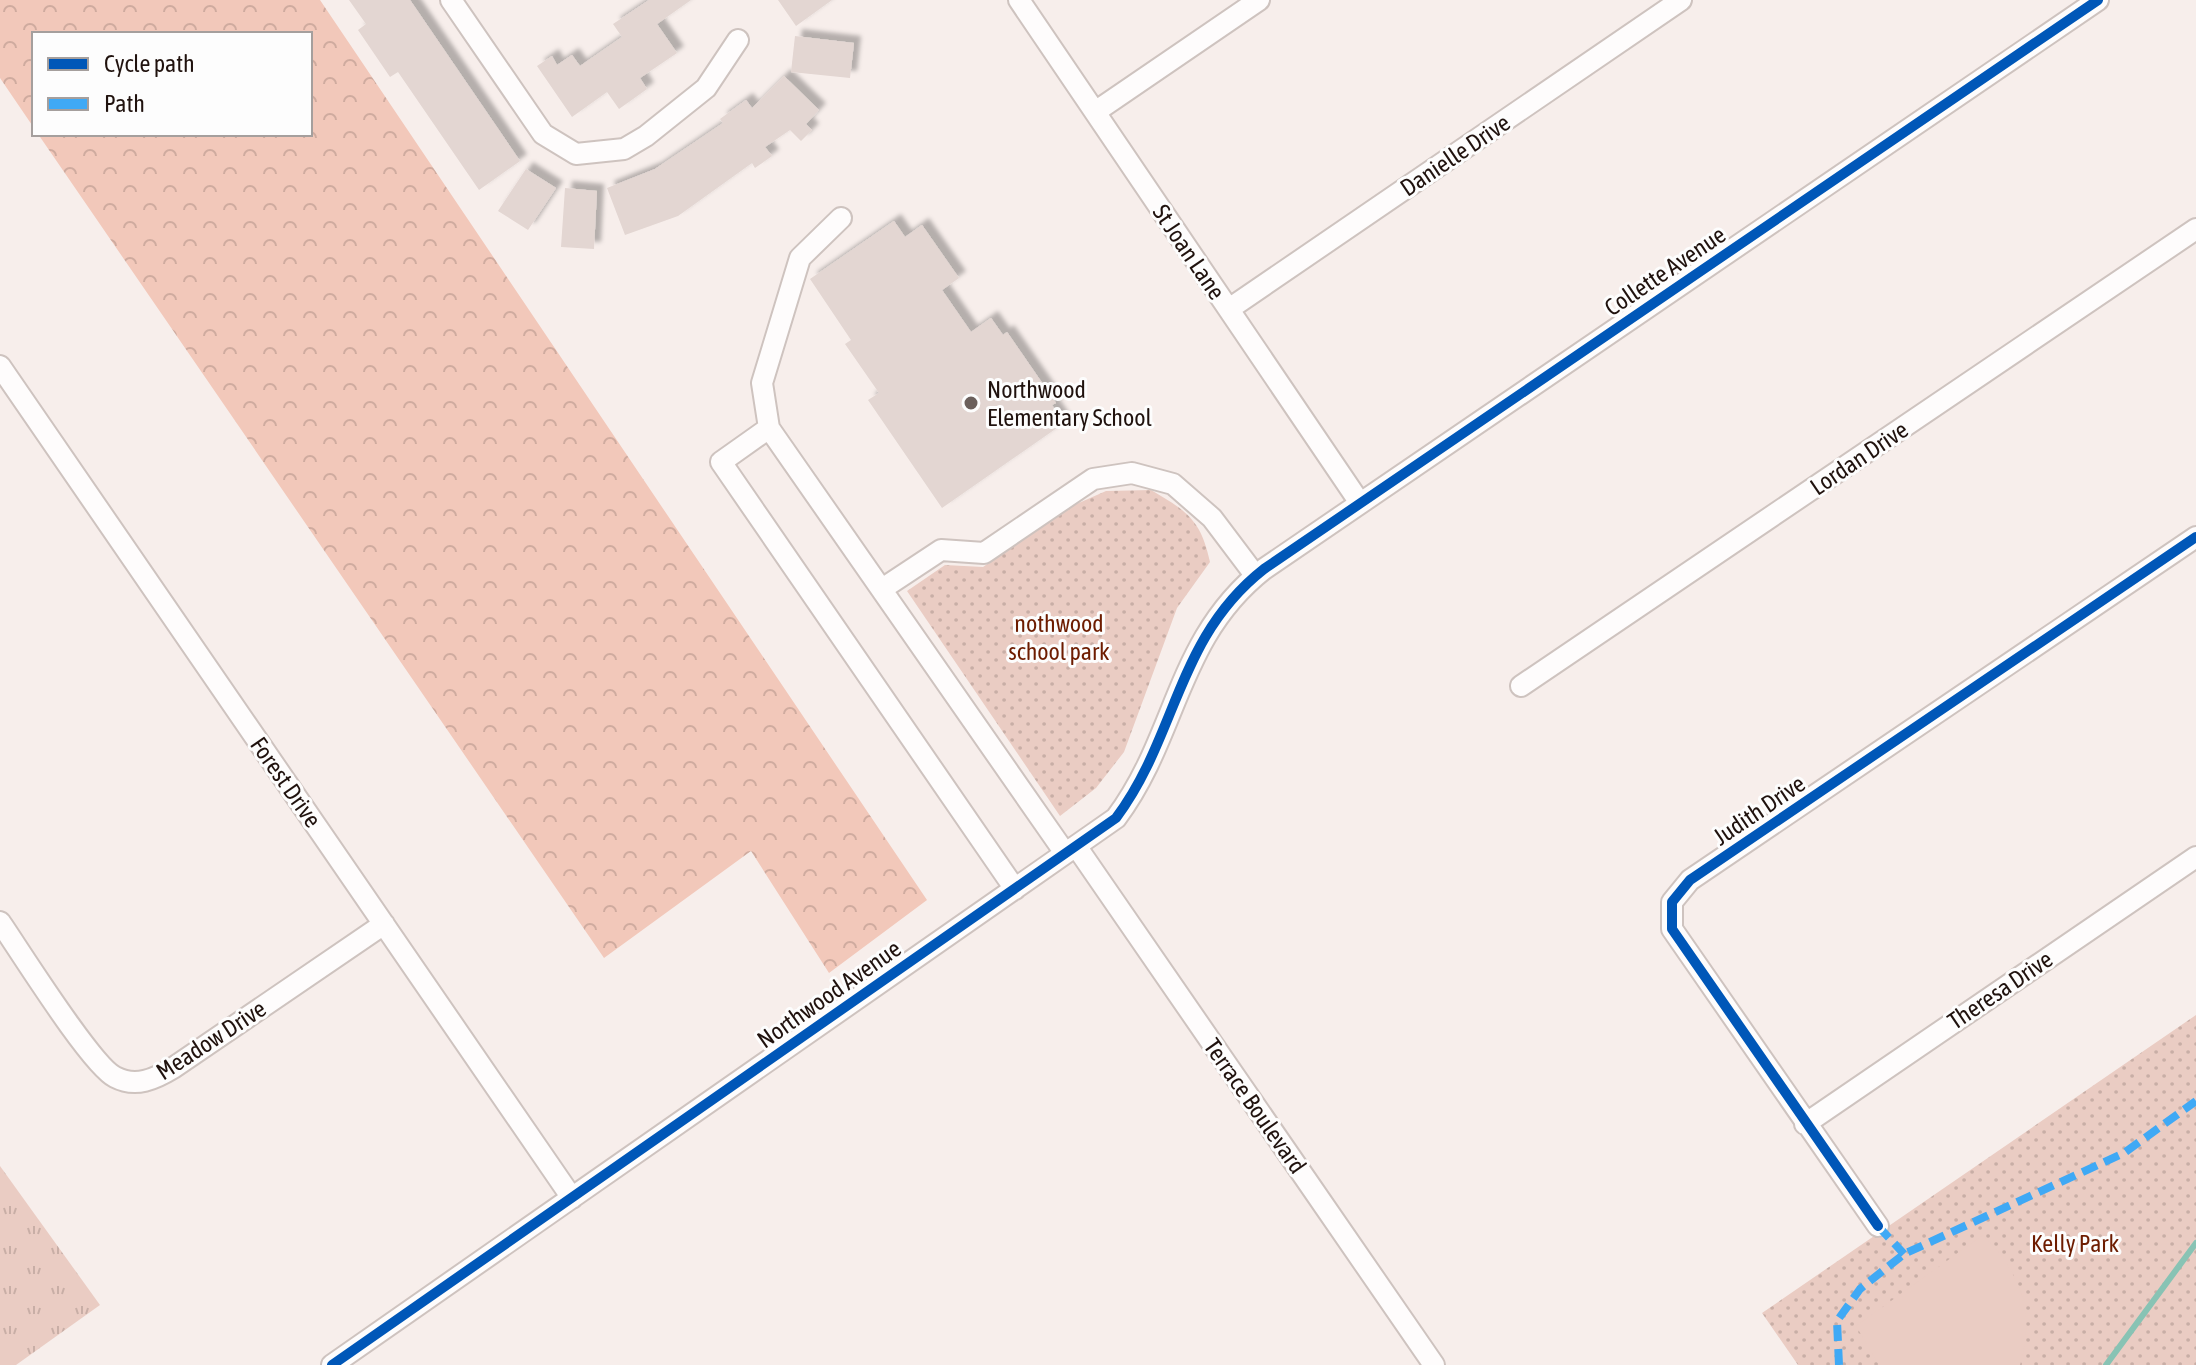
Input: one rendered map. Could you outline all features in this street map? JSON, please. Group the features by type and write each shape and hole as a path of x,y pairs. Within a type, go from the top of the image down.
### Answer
{"street":[{"path":"451,0 543,134 576,154 624,149 646,136 706,88 738,40"},
{"name":"St Joan Lane","path":"1019,0 1360,503"},
{"path":"1095,112 1259,0"},
{"name":"Danielle Drive","path":"1229,309 1681,0"},
{"name":"Collette Avenue","path":"1255,575 2098,0"},
{"path":"841,218 800,258 762,383 769,428 721,462 1015,889"},
{"name":"Lordan Drive","path":"1521,686 2196,229"},
{"name":"Forest Drive","path":"0,366 572,1198"},
{"name":"Terrace Boulevard","path":"769,428 1434,1365"},
{"path":"882,589 941,550 984,553 1093,479 1132,473 1173,484 1212,518 1255,575"},
{"name":"Judith Drive","path":"1878,1226 1672,929 1670,915 1679,890 2196,537"},
{"name":"Northwood Avenue","path":"332,1365 1116,818 1136,791 1199,644 1224,606 1255,575"},
{"name":"Theresa Drive","path":"1805,1124 2196,857"},
{"name":"Meadow Drive","path":"0,922 101,1067 129,1082 145,1082 173,1068 384,924"}],"green space":[{"path":"0,0 320,0 927,900 829,973 751,851 604,958 39,136 312,136 312,32 32,32 32,125 0,78"},
{"name":"nothwood school park","path":"1151,490 1191,518 1202,536 1210,562 1177,608 1124,752 1096,788 1060,816 907,591 945,565 983,567 1072,506 1106,491"},
{"name":"Kelly Park","path":"2196,1015 2196,1365 1798,1365 1762,1313"},
{"path":"0,1166 100,1305 16,1365 0,1365"},
{"path":"1983,1235 2007,1264 2021,1294 2026,1328 2020,1365 1879,1365 1856,1326"}],"building":[{"path":"349,0 410,0 520,161 479,190 398,72 390,77 358,30 366,24"},
{"path":"649,0 691,0 657,24 677,53 640,78 647,89 619,109 607,92 572,117 537,66 552,56 557,65 572,55 580,66 622,37 613,24"},
{"path":"778,0 832,0 796,26"},
{"path":"795,36 854,43 850,78 791,72"},
{"path":"784,76 819,110 806,124 812,130 801,141 790,130 765,147 772,156 755,168 752,163 678,216 625,235 607,188 655,169 723,123 720,119 746,100 752,108"},
{"path":"526,169 556,188 528,230 498,211"},
{"path":"565,188 597,191 594,249 561,247"},
{"path":"894,221 905,237 922,225 959,278 942,290 971,332 991,318 1003,335 1007,332 1056,403 1052,405 1064,423 942,508 868,400 879,393 845,344 851,340 810,279"}],"waterway":[{"path":"2106,1365 2196,1243"}],"marked path":[{"path":"1839,1365 1837,1321 1860,1289 1904,1254 2124,1153 2196,1101"},
{"path":"1878,1226 1904,1254"}],"cycle path":[{"path":"332,1365 1116,818 1153,754 1180,688 1212,625 1235,596 1264,569 2098,0"},
{"path":"1878,1226 1672,929 1672,902 1690,880 2196,537"}],"place":[{"name":"Northwood Elementary School","path":"971,403"}]}
